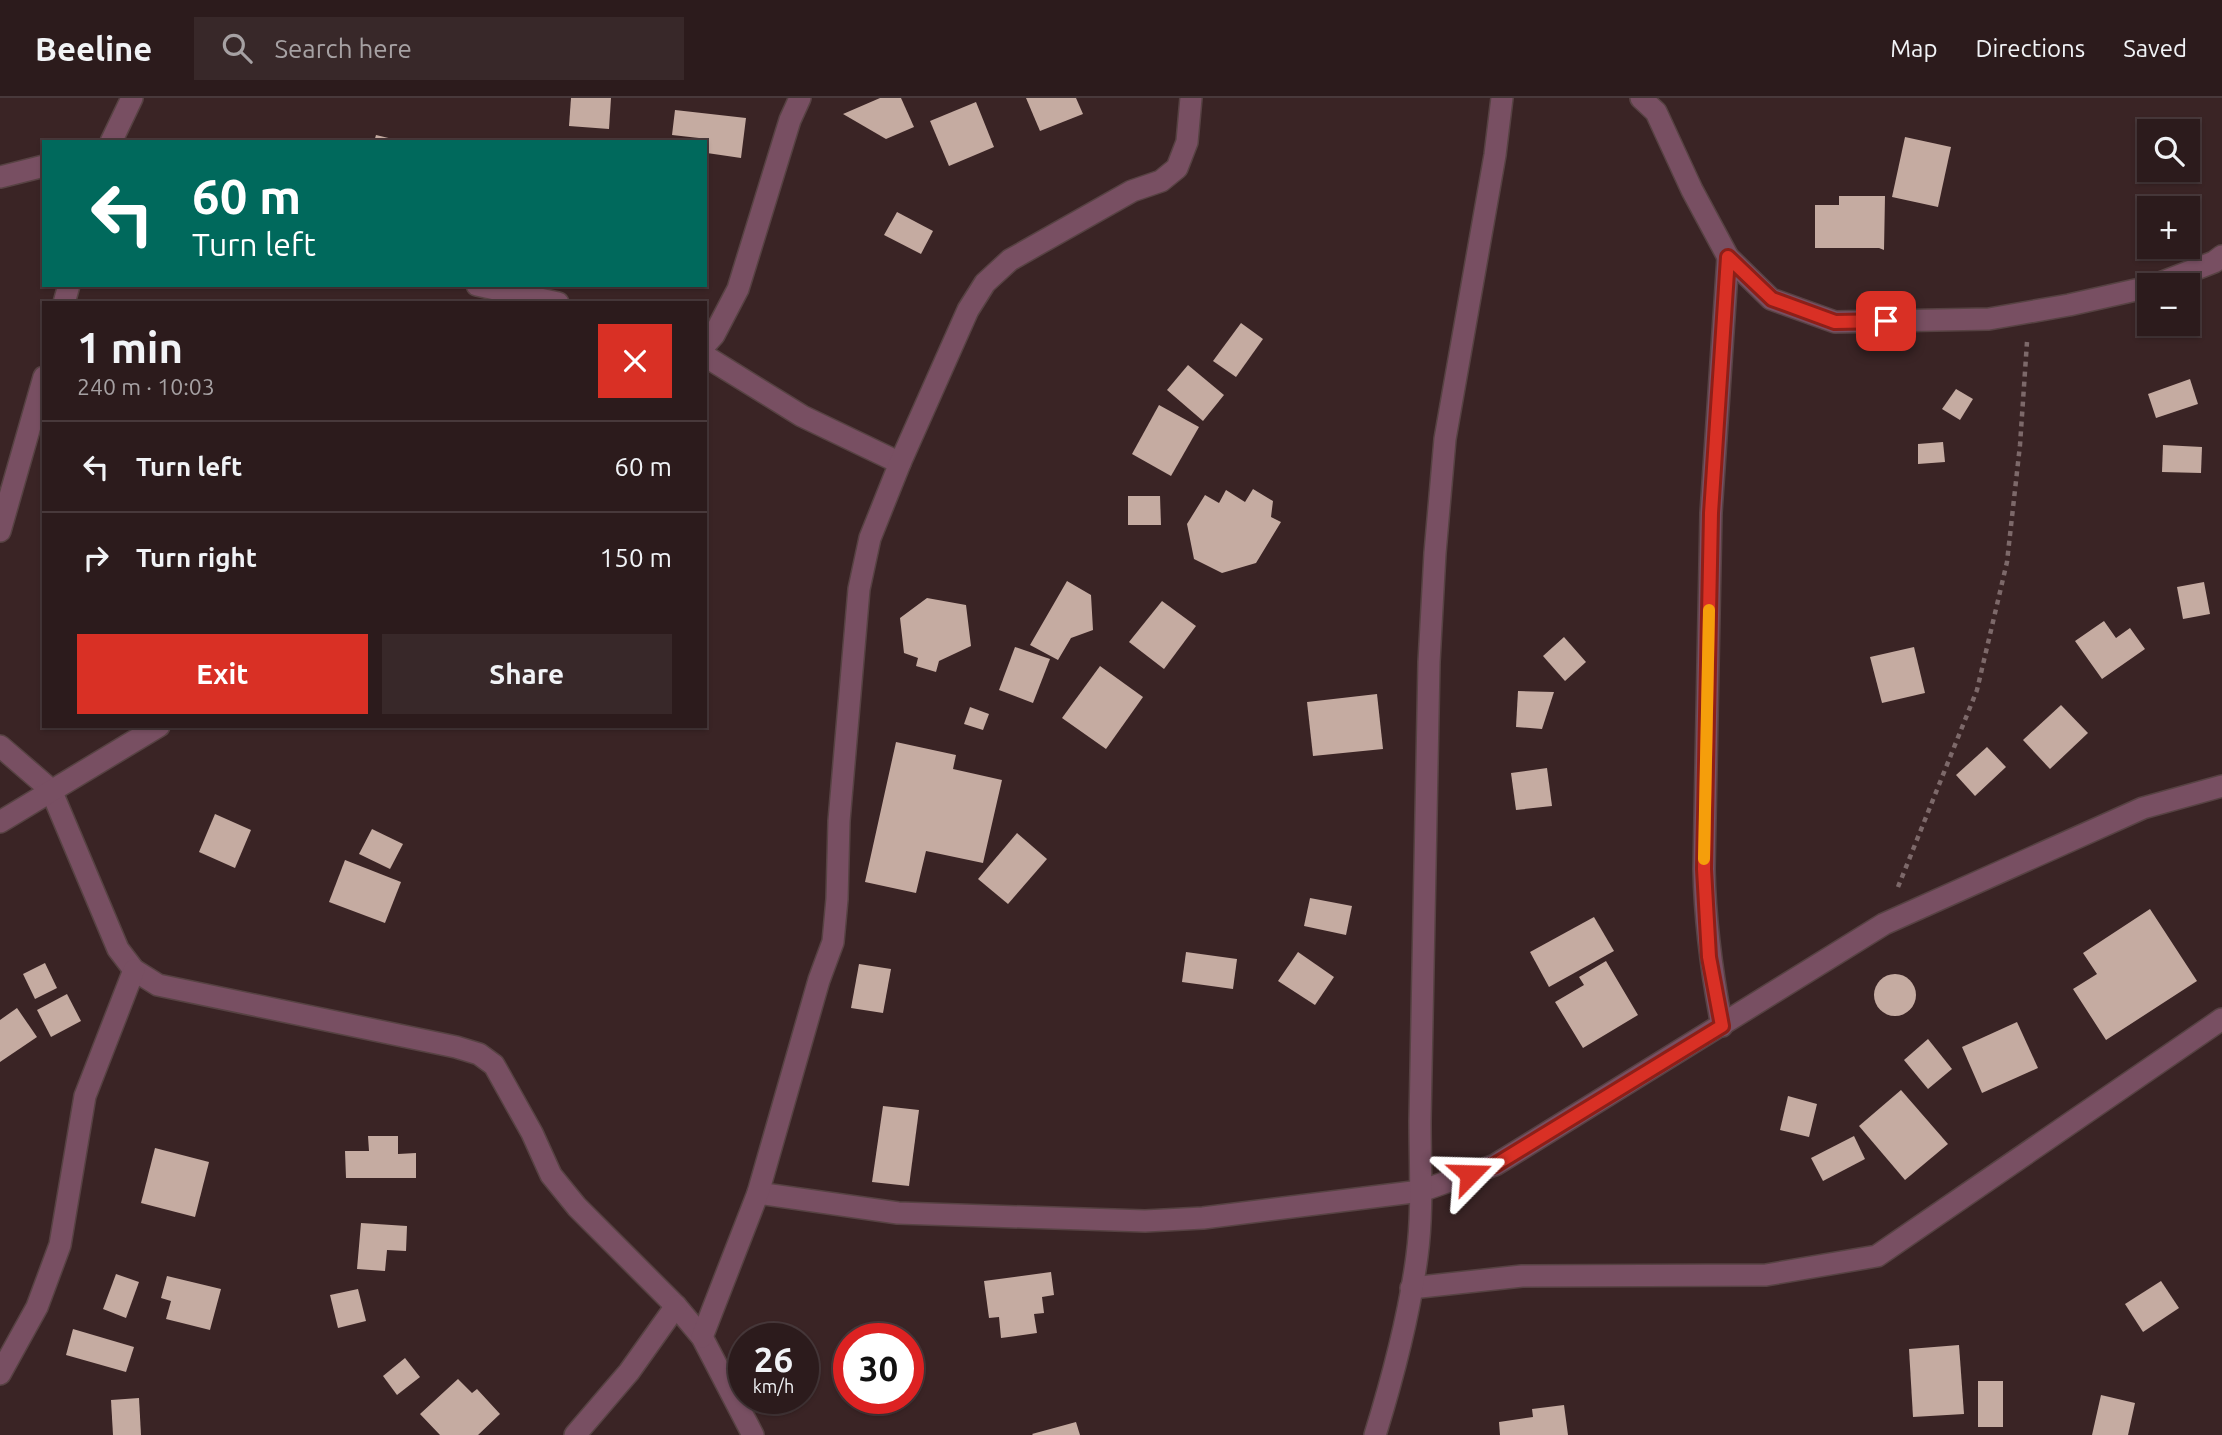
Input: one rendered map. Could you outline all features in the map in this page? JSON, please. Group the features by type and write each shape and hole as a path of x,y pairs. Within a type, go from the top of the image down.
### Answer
{"street":[{"path":"112,140 132,98"},
{"path":"707,343 714,335 738,289 790,120 800,98"},
{"path":"702,1337 758,1193 832,942 839,821 859,589 870,538 968,310 985,283 1010,260 1132,191 1161,181 1177,168 1187,142 1191,98"},
{"path":"1375,1435 1393,1377 1417,1255 1421,1191 1420,1107 1429,662 1445,439 1503,98"},
{"path":"1641,98 1656,112 1692,190 1728,257 1772,299 1835,322 1989,320 2137,290"},
{"path":"0,177 42,166"},
{"path":"1722,1026 1709,957 1704,869 1711,513 1728,257"},
{"path":"2186,273 2222,257"},
{"path":"486,287 549,301"},
{"path":"707,357 802,416 900,463"},
{"path":"0,531 42,384"},
{"path":"0,822 156,728"},
{"path":"0,746 51,790 118,949 134,971 158,985 457,1047 479,1054 494,1065 532,1133 551,1175 577,1207 676,1306 702,1337 753,1435"},
{"path":"758,1193 898,1213 1145,1221 1203,1218 1421,1191 1495,1165 1884,924 2143,808 2222,786"},
{"path":"0,1374 37,1307 60,1245 85,1096 134,971"},
{"path":"1411,1288 1522,1276 1766,1275 1877,1256 2222,1019"},
{"path":"575,1435 629,1372 676,1306"}],"path":[{"path":"1884,924 1977,690 2007,562 2020,445 2029,312"}],"building":[{"path":"571,98 611,98 609,129 569,126"},
{"path":"880,98 901,98 914,127 886,139 843,114"},
{"path":"1026,98 1076,98 1083,114 1040,131"},
{"path":"976,102 994,147 949,166 930,121"},
{"path":"675,110 746,118 741,158 707,153 708,139 672,135"},
{"path":"376,135 397,140 375,140"},
{"path":"1905,137 1951,147 1938,207 1892,197"},
{"path":"1839,196 1885,196 1884,250 1815,248 1815,205 1839,205"},
{"path":"897,212 933,231 921,254 884,235"},
{"path":"1241,323 1263,339 1236,377 1213,361"},
{"path":"1188,365 1224,395 1203,421 1167,390"},
{"path":"2190,379 2198,404 2156,418 2148,394"},
{"path":"1956,389 1973,399 1960,420 1942,409"},
{"path":"1159,405 1199,427 1171,476 1132,454"},
{"path":"1943,442 1945,462 1918,464 1918,444"},
{"path":"2163,445 2202,447 2201,473 2162,472"},
{"path":"1253,489 1273,501 1271,517 1281,522 1256,563 1222,573 1194,559 1187,524 1205,495 1219,503 1226,490 1245,502"},
{"path":"1128,496 1160,496 1161,525 1128,525"},
{"path":"1067,581 1091,595 1093,630 1071,638 1058,660 1030,645"},
{"path":"2204,582 2210,614 2183,619 2177,587"},
{"path":"927,598 966,605 971,646 939,661 936,672 916,666 918,658 904,653 900,618"},
{"path":"1162,601 1196,626 1164,669 1129,642"},
{"path":"2104,621 2116,638 2130,628 2145,649 2102,679 2075,641"},
{"path":"1564,637 1586,662 1565,681 1543,656"},
{"path":"1015,647 1050,659 1033,703 999,690"},
{"path":"1914,647 1925,693 1882,703 1870,657"},
{"path":"1100,666 1143,697 1106,749 1062,718"},
{"path":"1518,691 1554,692 1542,729 1516,727"},
{"path":"1377,694 1383,749 1313,756 1307,702"},
{"path":"2061,705 2088,733 2050,769 2023,740"},
{"path":"970,707 989,714 983,730 964,724"},
{"path":"896,742 956,755 953,769 1002,780 983,863 926,851 916,893 865,882"},
{"path":"1987,747 2006,767 1975,796 1956,775"},
{"path":"1547,768 1552,806 1516,810 1511,773"},
{"path":"215,814 251,830 235,868 199,852"},
{"path":"372,829 403,844 390,869 359,854"},
{"path":"1017,833 1047,859 1008,904 978,879"},
{"path":"345,860 401,882 385,923 329,902"},
{"path":"1310,898 1352,906 1346,935 1304,926"},
{"path":"2150,909 2197,981 2106,1040 2073,989 2097,974 2083,953"},
{"path":"1594,917 1614,951 1549,987 1530,952"},
{"path":"1186,952 1237,959 1233,989 1182,982"},
{"path":"1298,952 1334,977 1315,1005 1278,981"},
{"path":"1606,961 1638,1015 1583,1048 1555,1002 1584,985 1579,977"},
{"path":"45,963 57,988 35,999 23,974"},
{"path":"859,964 891,969 883,1013 851,1008"},
{"path":"1895,974 1910,980 1916,995 1910,1010 1895,1016 1880,1010 1874,995 1880,980"},
{"path":"67,994 81,1021 51,1037 37,1010"},
{"path":"17,1008 37,1037 0,1062 0,1020"},
{"path":"2017,1022 2038,1068 1982,1093 1962,1047"},
{"path":"1928,1039 1952,1069 1928,1089 1904,1060"},
{"path":"1901,1090 1948,1144 1905,1180 1859,1126"},
{"path":"1788,1096 1817,1104 1809,1137 1780,1130"},
{"path":"883,1106 919,1110 909,1186 872,1182"},
{"path":"368,1136 398,1136 398,1154 416,1153 416,1178 346,1178 345,1151 369,1151"},
{"path":"1854,1136 1865,1159 1823,1181 1811,1158"},
{"path":"155,1148 209,1162 195,1217 141,1203"},
{"path":"361,1223 407,1226 406,1251 387,1250 385,1271 357,1269"},
{"path":"1051,1272 1054,1295 1042,1297 1044,1313 1034,1314 1037,1333 1001,1338 999,1317 989,1318 984,1281"},
{"path":"116,1274 139,1282 126,1318 103,1309"},
{"path":"167,1276 221,1289 210,1330 166,1319 171,1301 161,1298"},
{"path":"2161,1281 2179,1308 2143,1332 2125,1304"},
{"path":"358,1289 366,1321 338,1328 330,1295"},
{"path":"73,1329 134,1347 126,1372 66,1355"},
{"path":"1959,1345 1964,1414 1913,1417 1909,1349"},
{"path":"405,1358 420,1377 397,1395 383,1376"},
{"path":"458,1379 472,1393 477,1389 500,1414 478,1435 440,1435 420,1414"},
{"path":"1978,1381 2003,1381 2003,1427 1978,1427"},
{"path":"2101,1395 2135,1403 2128,1435 2092,1435"},
{"path":"139,1398 141,1435 113,1435 111,1400"},
{"path":"1564,1405 1568,1435 1500,1435 1499,1422 1533,1417 1532,1409"},
{"path":"1076,1422 1080,1435 1032,1434"}],"slow traffic":[{"path":"1704,859 1709,610"}],"route":[{"path":"1470,1174 1495,1165 1722,1026 1709,957 1704,869 1711,513 1728,257 1772,299 1835,322 1886,321"}]}
